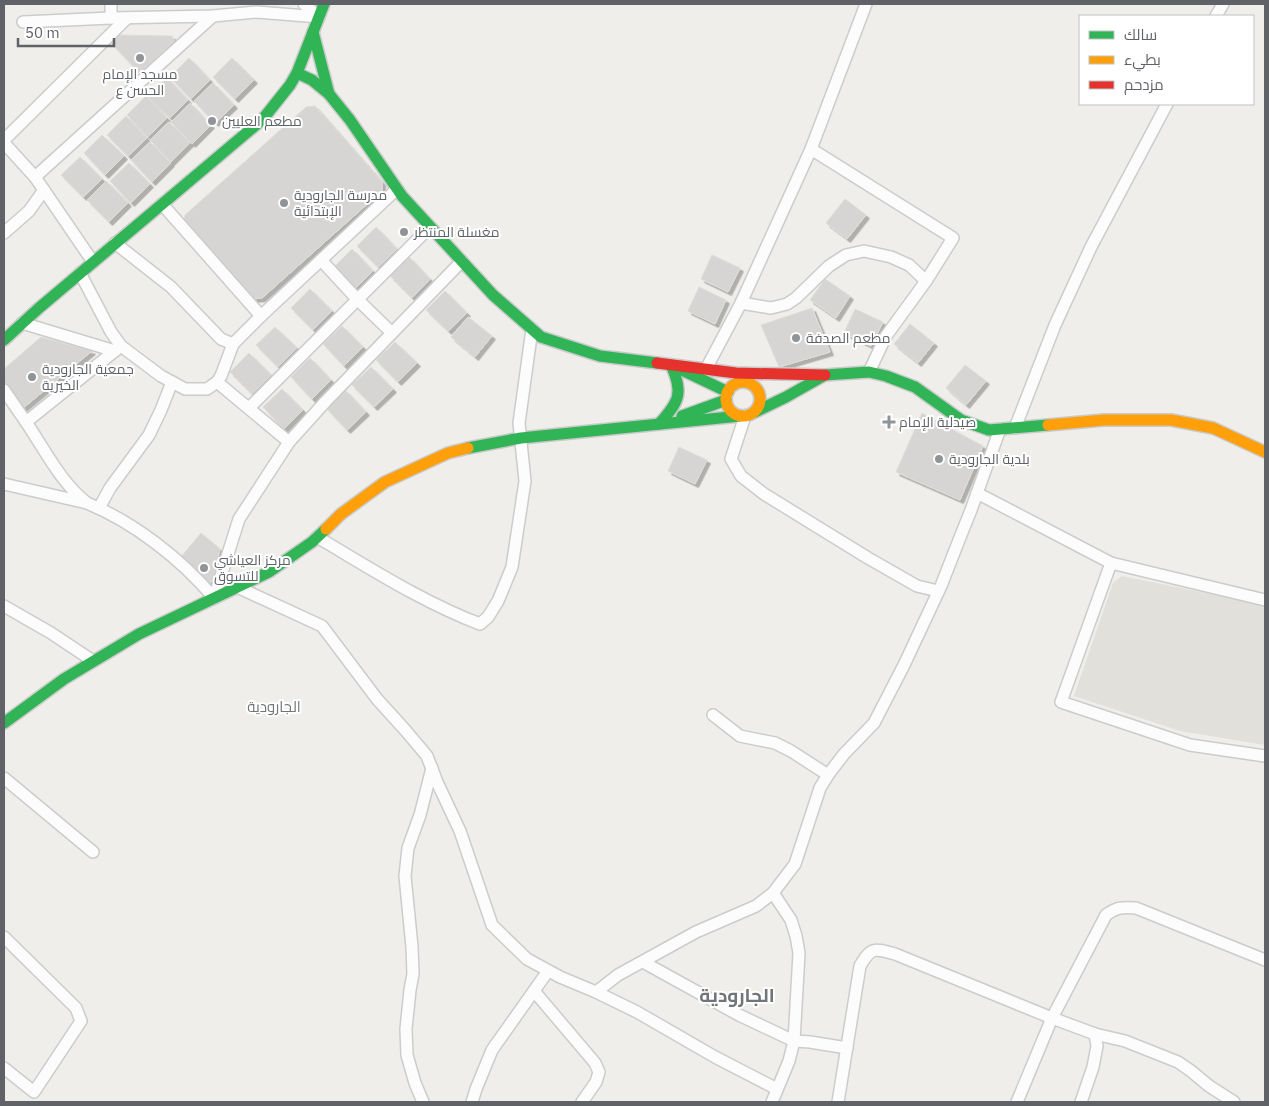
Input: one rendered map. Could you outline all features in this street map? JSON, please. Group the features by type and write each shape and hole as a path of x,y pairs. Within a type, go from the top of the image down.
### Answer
{"main road":[{"path":"4,340 80,273 263,119 290,85 297,73 324,4"},
{"path":"313,32 329,94"},
{"path":"297,73 312,80 329,94 350,120 402,196 493,295 541,337 600,356 736,373 825,375 869,372 915,387 961,420 989,430 1104,420 1171,420 1214,428 1265,452"},
{"path":"672,365 727,396"},
{"path":"659,424 672,410 679,397 677,379 672,365"},
{"path":"755,387 773,374"},
{"path":"4,723 64,678 139,634 269,572 317,538 341,514 385,482 448,453 521,438 747,415 786,397 825,375"},
{"path":"659,424 727,396 734,385 739,383 750,384 755,387 760,397 760,402 747,415 735,414 728,406 727,396"}],"street":[{"path":"111,4 111,18"},
{"path":"304,4 319,17"},
{"path":"706,369 742,303 811,150 866,4"},
{"path":"1217,15 1223,4"},
{"path":"23,22 213,16 257,12 319,17"},
{"path":"35,177 213,16"},
{"path":"93,262 35,177 4,141 126,19"},
{"path":"1014,428 1055,325 1091,247 1166,105"},
{"path":"811,150 953,238 926,281 886,336 869,372"},
{"path":"22,323 118,348 185,389 207,389 217,382 221,376 233,344 397,189"},
{"path":"4,233 30,211 44,190"},
{"path":"162,204 261,316"},
{"path":"249,408 430,227"},
{"path":"116,243 171,287 222,339 233,344"},
{"path":"742,303 771,308 786,304 796,298 829,266 846,255 864,251 891,257 909,265 926,281"},
{"path":"320,260 392,333"},
{"path":"4,484 87,504 108,512 168,553 214,598 239,519 289,442 326,401 462,261"},
{"path":"80,273 112,332 118,348"},
{"path":"317,538 406,590 460,617 480,624 488,617 498,601 512,566 524,481 519,423 532,329"},
{"path":"26,422 118,348"},
{"path":"99,508 110,488 149,435 172,382"},
{"path":"217,382 289,442"},
{"path":"4,390 57,469 76,494 87,504"},
{"path":"747,415 731,459 741,476 764,494 868,558 918,586 938,591"},
{"path":"596,992 618,975 696,932 756,906 773,893 795,864 820,788 844,754 874,723 904,666 938,591 978,493 1000,429"},
{"path":"978,493 1111,563 1265,600"},
{"path":"1111,563 1061,702 1190,745 1265,756"},
{"path":"238,587 322,626 377,699 427,756 460,831 492,925 527,958 560,978 596,992 637,1012 715,1057 777,1089"},
{"path":"4,606 94,661"},
{"path":"713,715 740,736 776,742 828,775"},
{"path":"423,1102 407,1055 406,1029 413,974 406,876 408,848 420,815 432,768"},
{"path":"4,778 93,852"},
{"path":"772,1102 789,1061 794,1041 799,953 791,920 773,893"},
{"path":"1018,1102 1052,1018 1090,943 1106,915 1112,910 1120,907 1136,908 1265,960"},
{"path":"4,937 76,1008 81,1021 34,1092 4,1068"},
{"path":"838,1102 860,966 867,954 879,949 1052,1018 1095,1034 1125,1041 1178,1062 1209,1086 1234,1102"},
{"path":"643,962 740,1015 794,1041 847,1048"},
{"path":"472,1102 492,1050 548,971"},
{"path":"534,991 595,1063 599,1072 596,1082 582,1102"},
{"path":"1081,1102 1093,1067 1097,1046 1095,1034"}],"shaded area":[{"path":"1122,576 1265,605 1265,745 1180,731 1074,696 1113,583"}],"building":[{"name":"مسجد الإمام الحسن ع","path":"119,35 172,36 174,41 140,73 111,43"},
{"path":"189,58 210,80 191,99 170,77"},
{"path":"232,58 254,80 235,99 213,77"},
{"path":"167,78 188,100 170,118 148,97"},
{"path":"213,83 234,105 215,123 194,101"},
{"path":"146,96 167,118 148,137 127,115"},
{"path":"190,103 211,125 192,144 171,122"},
{"name":"مدرسة الجارودية الإبتدائية","path":"315,106 382,182 382,191 262,298 253,299 184,220 185,215 306,107"},
{"path":"126,116 147,138 128,156 107,135"},
{"path":"169,122 190,143 171,162 150,140"},
{"path":"102,135 124,156 105,175 84,153"},
{"path":"150,142 171,163 152,182 131,160"},
{"path":"80,157 102,179 83,197 61,175"},
{"path":"129,163 150,184 131,203 110,181"},
{"path":"106,181 128,203 109,222 87,200"},
{"path":"845,199 866,215 847,239 826,223"},
{"path":"376,227 397,249 378,267 357,246"},
{"path":"352,249 373,271 355,289 333,268"},
{"path":"712,255 740,268 728,292 701,279"},
{"path":"409,257 430,279 412,298 390,276"},
{"path":"825,279 850,296 836,318 810,300"},
{"path":"699,287 726,300 715,324 688,311"},
{"path":"310,289 332,311 313,330 291,308"},
{"path":"445,291 467,313 448,331 426,310"},
{"name":"مطعم الصدفة","path":"812,308 830,352 779,367 761,325"},
{"path":"855,309 883,322 871,346 844,333"},
{"path":"468,317 492,336 475,357 451,337"},
{"path":"910,324 934,343 918,363 894,344"},
{"path":"342,326 363,347 344,366 323,344"},
{"path":"275,327 297,348 278,367 256,345"},
{"name":"جمعية الجارودية الخيرية","path":"41,337 92,351 22,409 4,385 4,369"},
{"path":"395,342 417,363 398,382 376,360"},
{"path":"249,353 271,375 252,394 230,372"},
{"path":"310,358 331,380 312,399 291,377"},
{"path":"965,365 986,381 966,405 946,388"},
{"path":"371,367 393,389 374,407 352,385"},
{"path":"282,389 303,410 284,429 263,407"},
{"path":"345,390 366,412 347,430 326,408"},
{"name":"بلدية الجارودية","path":"922,413 983,446 960,500 896,472"},
{"path":"679,447 707,460 695,484 668,471"},
{"name":"مركز العياشي للتسوق","path":"201,533 220,549 213,579 210,583 181,557"}],"traffic: fast":[{"path":"4,340 39,308 263,119 290,85 297,73 324,4"},
{"path":"313,32 329,94"},
{"path":"297,73 312,80 329,94 350,120 402,196 493,295 541,337 600,356 657,363"},
{"path":"659,424 671,409 677,397 677,383 671,365"},
{"path":"684,371 728,392"},
{"path":"755,412 825,375 869,372 915,387 961,420 989,430 1048,425"},
{"path":"682,416 726,400"},
{"path":"468,448 521,438 740,416"},
{"path":"4,723 64,679 139,634 269,572 312,542 326,529"}],"traffic: slow":[{"path":"743,382 755,387 760,399 755,411 743,416 731,411 726,399 731,387 743,382"},
{"path":"1048,425 1104,420 1171,420 1213,428 1265,452"},
{"path":"326,529 341,514 385,482 448,453 468,448"}],"traffic: jam":[{"path":"657,363 736,373 825,375"}],"place":[{"name":"مسجد الإمام الحسن ع","path":"140,58"},
{"name":"مطعم العليين","path":"212,121"},
{"name":"مدرسة الجارودية الإبتدائية","path":"284,203"},
{"name":"مغسلة المنتظر","path":"404,232"},
{"name":"مطعم الصدفة","path":"796,338"},
{"name":"جمعية الجارودية الخيرية","path":"32,377"},
{"name":"صيدلية الإمام","path":"889,422"},
{"name":"بلدية الجارودية","path":"939,459"},
{"name":"مركز العياشي للتسوق","path":"204,568"}],"district":[{"name":"الجارودية","path":"274,706"},
{"name":"الجارودية","path":"737,995"}]}
